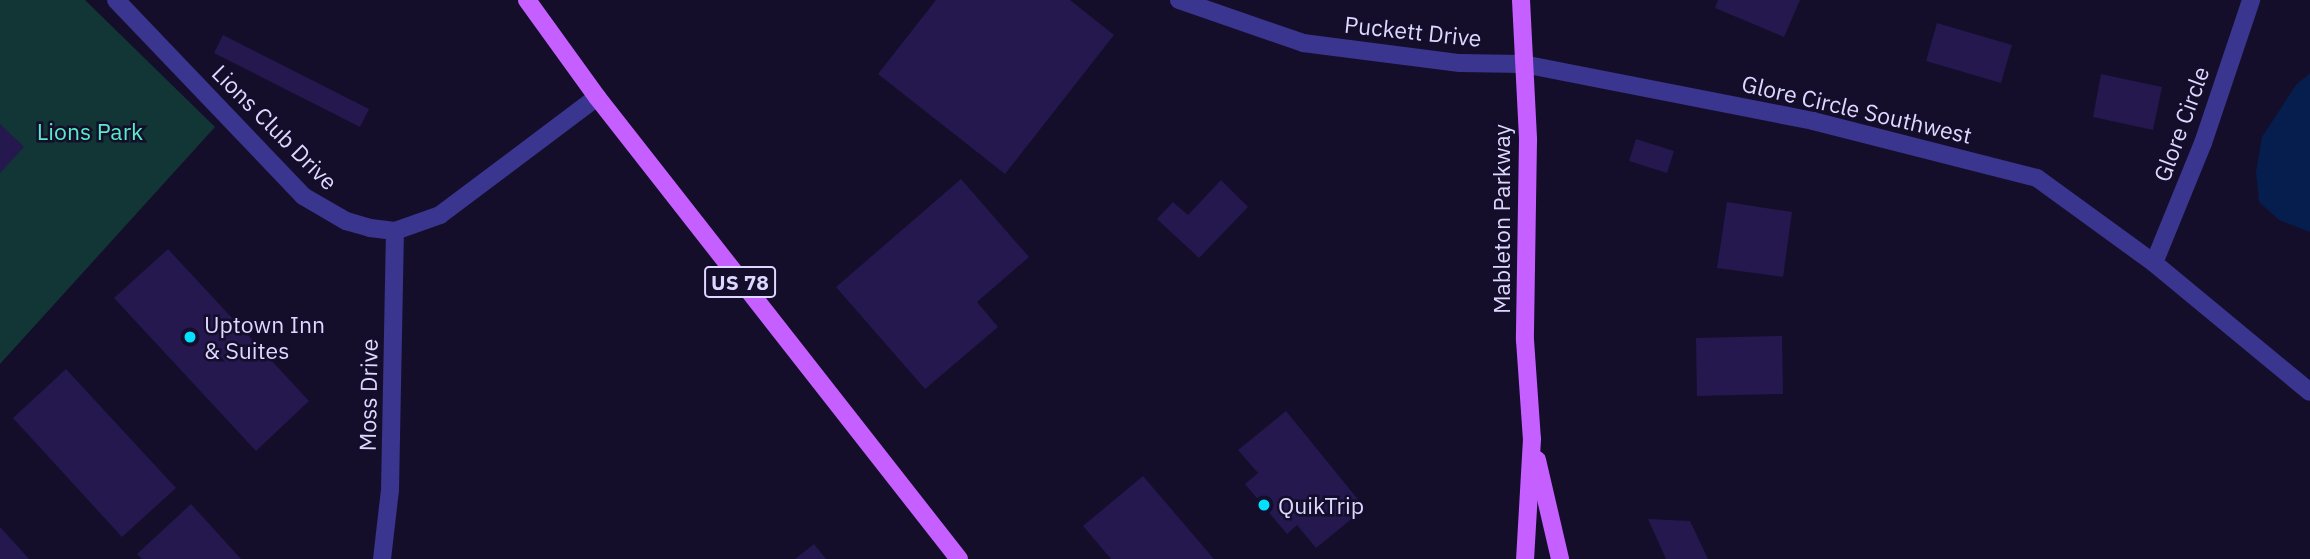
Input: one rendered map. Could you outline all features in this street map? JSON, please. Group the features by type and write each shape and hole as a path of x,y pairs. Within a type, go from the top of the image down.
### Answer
{"main road":[{"name":"US 78","path":"527,0 597,97 959,559"},
{"name":"Mableton Parkway","path":"1521,0 1528,139 1525,340 1532,439 1524,559"},
{"name":"Mableton Parkway","path":"1532,439 1560,559"}],"street":[{"name":"Lions Club Drive","path":"116,0 303,196 346,221 395,231"},
{"name":"Puckett Drive","path":"1179,0 1303,43 1461,63 1523,64"},
{"name":"Glore Circle","path":"2154,263 2203,143 2251,0"},
{"name":"Glore Circle Southwest","path":"1523,64 1813,121 2036,178 2154,263 2310,392"},
{"path":"395,231 440,215 597,97"},
{"name":"Moss Drive","path":"382,559 390,490 395,231"}],"green space":[{"name":"Lions Park","path":"0,0 85,0 215,127 0,364"}],"water":[{"path":"2310,73 2310,232 2279,220 2259,202 2256,172 2262,137 2296,85"}],"building":[{"path":"936,0 1070,0 1114,35 1005,174 878,74"},
{"path":"1718,0 1800,0 1784,37 1715,8"},
{"path":"1937,23 2012,45 2001,83 1926,61"},
{"path":"223,35 369,109 360,127 214,53"},
{"path":"2101,74 2162,87 2153,130 2093,117"},
{"path":"0,124 24,147 0,173"},
{"path":"1636,139 1674,151 1667,173 1629,161"},
{"path":"961,179 1029,257 977,302 998,327 925,389 836,287"},
{"path":"1221,180 1248,207 1199,258 1157,219 1173,202 1188,215"},
{"path":"1727,202 1792,212 1783,277 1717,268"},
{"path":"168,249 309,401 256,451 114,298"},
{"path":"1782,336 1783,394 1697,396 1696,338"},
{"path":"66,369 176,488 122,537 13,418"},
{"path":"1286,411 1365,508 1316,548 1297,525 1287,534 1245,484 1258,473 1238,450"},
{"path":"1143,476 1214,559 1111,559 1083,526"},
{"path":"191,504 241,559 142,559 137,554"},
{"path":"1648,519 1690,521 1708,559 1666,559"},
{"path":"0,527 29,559 0,559"},
{"path":"814,544 826,559 795,559"}],"place":[{"name":"Uptown Inn & Suites","path":"190,337"},
{"name":"QuikTrip","path":"1264,505"}]}
